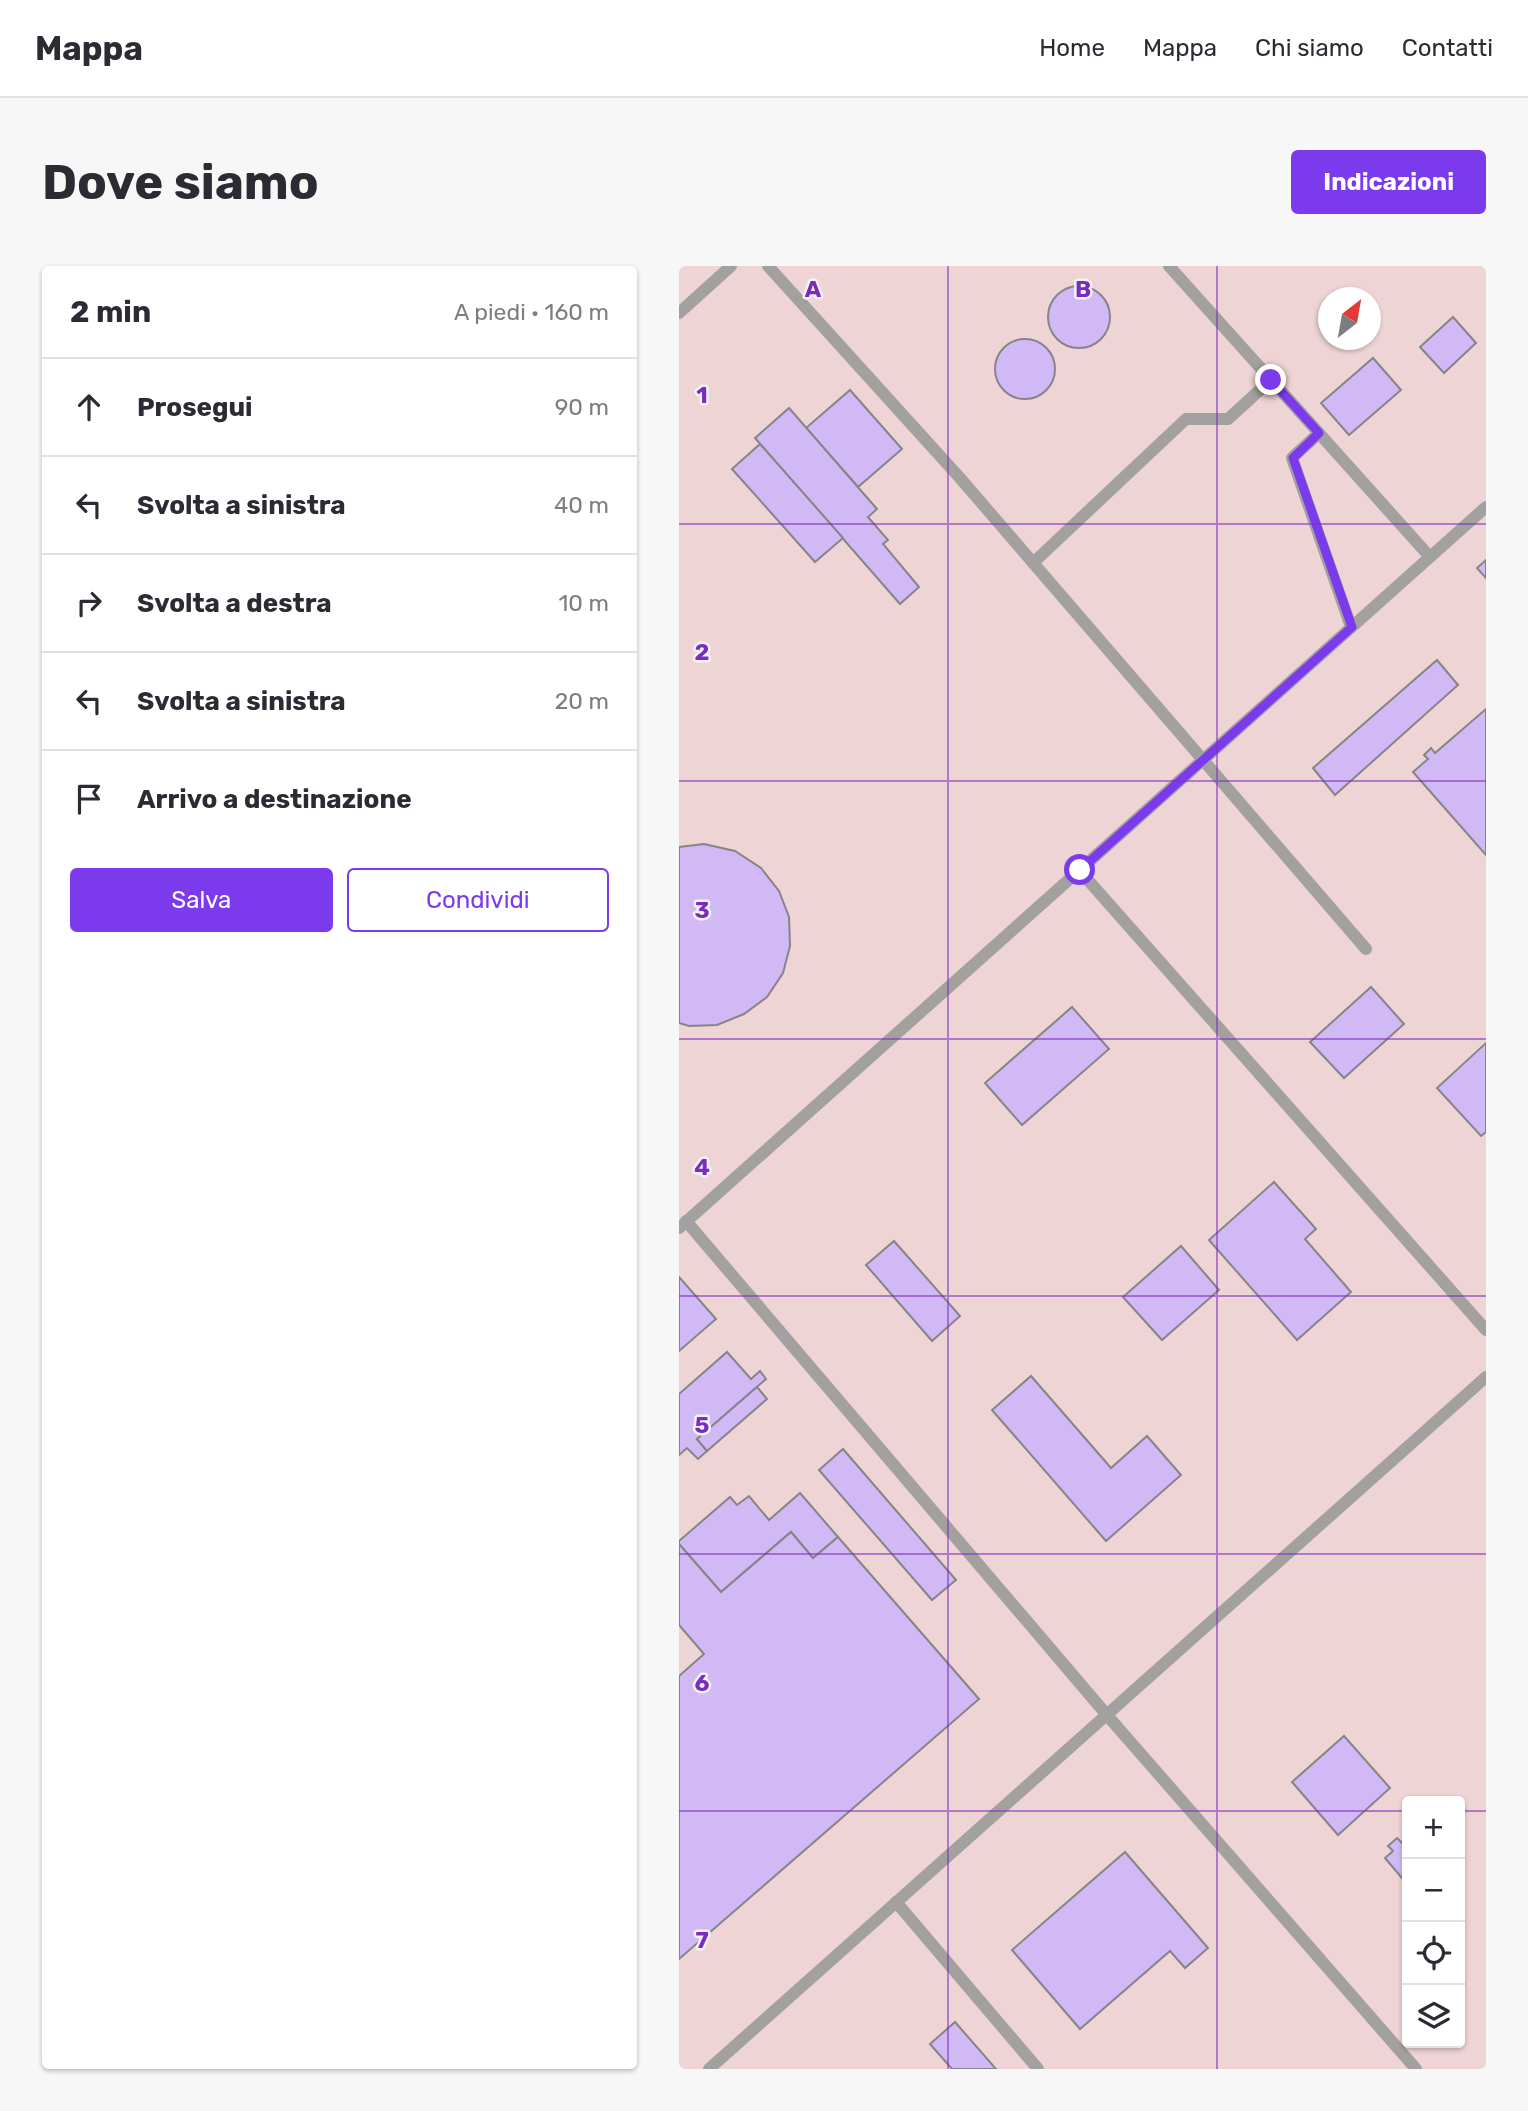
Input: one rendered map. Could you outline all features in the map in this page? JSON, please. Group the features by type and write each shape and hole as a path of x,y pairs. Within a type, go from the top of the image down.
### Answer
{"lane":[{"path":"679,313 731,266"},
{"path":"768,266 960,478 1366,949"},
{"path":"1169,266 1430,556"},
{"path":"1033,563 1186,419 1228,419 1271,380"},
{"path":"1319,433 1293,458 1352,627"},
{"path":"1416,2069 683,1225 1486,507"},
{"path":"1080,870 1486,1330"},
{"path":"709,2069 1486,1377"},
{"path":"896,1902 1038,2069"}],"shaded area":[{"path":"679,266 1486,266 1486,2069 679,2069"}],"building":[{"path":"1073,286 1085,286 1101,295 1108,305 1108,329 1101,339 1085,348 1073,348 1062,343 1053,334 1048,323 1048,311 1053,300 1062,291"},
{"path":"1453,317 1476,343 1444,373 1420,347"},
{"path":"1019,339 1031,339 1050,352 1055,369 1053,381 1042,394 1031,399 1019,399 1000,386 995,375 995,363 1008,344"},
{"path":"1373,358 1401,390 1349,435 1321,403"},
{"path":"850,390 902,449 858,487 806,428"},
{"path":"789,408 877,509 868,517 888,540 883,544 919,587 900,604 755,438"},
{"path":"760,444 843,538 815,562 732,469"},
{"path":"1486,560 1486,578 1477,568"},
{"path":"1437,660 1458,685 1335,795 1313,768"},
{"path":"1486,709 1486,855 1413,772 1428,759 1424,755 1431,748 1435,753"},
{"path":"704,844 735,851 761,868 779,891 789,917 790,946 783,973 767,997 744,1014 717,1025 689,1026 679,1023 679,847"},
{"path":"1371,987 1404,1024 1344,1078 1310,1042"},
{"path":"1072,1007 1109,1049 1022,1125 985,1083"},
{"path":"1486,1043 1486,1132 1481,1136 1437,1088"},
{"path":"1274,1182 1316,1229 1305,1239 1351,1292 1297,1340 1209,1240"},
{"path":"894,1241 960,1316 932,1341 866,1265"},
{"path":"1181,1246 1219,1290 1162,1340 1123,1297"},
{"path":"679,1277 716,1319 679,1351"},
{"path":"727,1352 751,1379 760,1371 766,1379 697,1439 707,1451 698,1459 687,1448 679,1455 679,1394"},
{"path":"1031,1376 1111,1468 1147,1436 1181,1475 1106,1541 992,1410"},
{"path":"757,1387 767,1399 707,1451 697,1439"},
{"path":"843,1449 956,1580 932,1600 819,1470"},
{"path":"800,1493 838,1537 813,1558 791,1532 721,1592 679,1544 679,1541 730,1497 737,1505 749,1496 769,1520"},
{"path":"791,1532 813,1558 838,1537 979,1699 679,1959 679,1676 704,1654 679,1625 679,1544 721,1592"},
{"path":"1344,1736 1390,1788 1338,1835 1292,1782"},
{"path":"1397,1838 1402,1843 1402,1878 1385,1858 1393,1851 1388,1846"},
{"path":"1125,1852 1208,1948 1185,1968 1170,1951 1080,2029 1012,1950"},
{"path":"955,2022 996,2069 952,2069 930,2044"}],"route":[{"path":"1080,870 1352,627 1293,458 1319,433 1271,380"}]}
